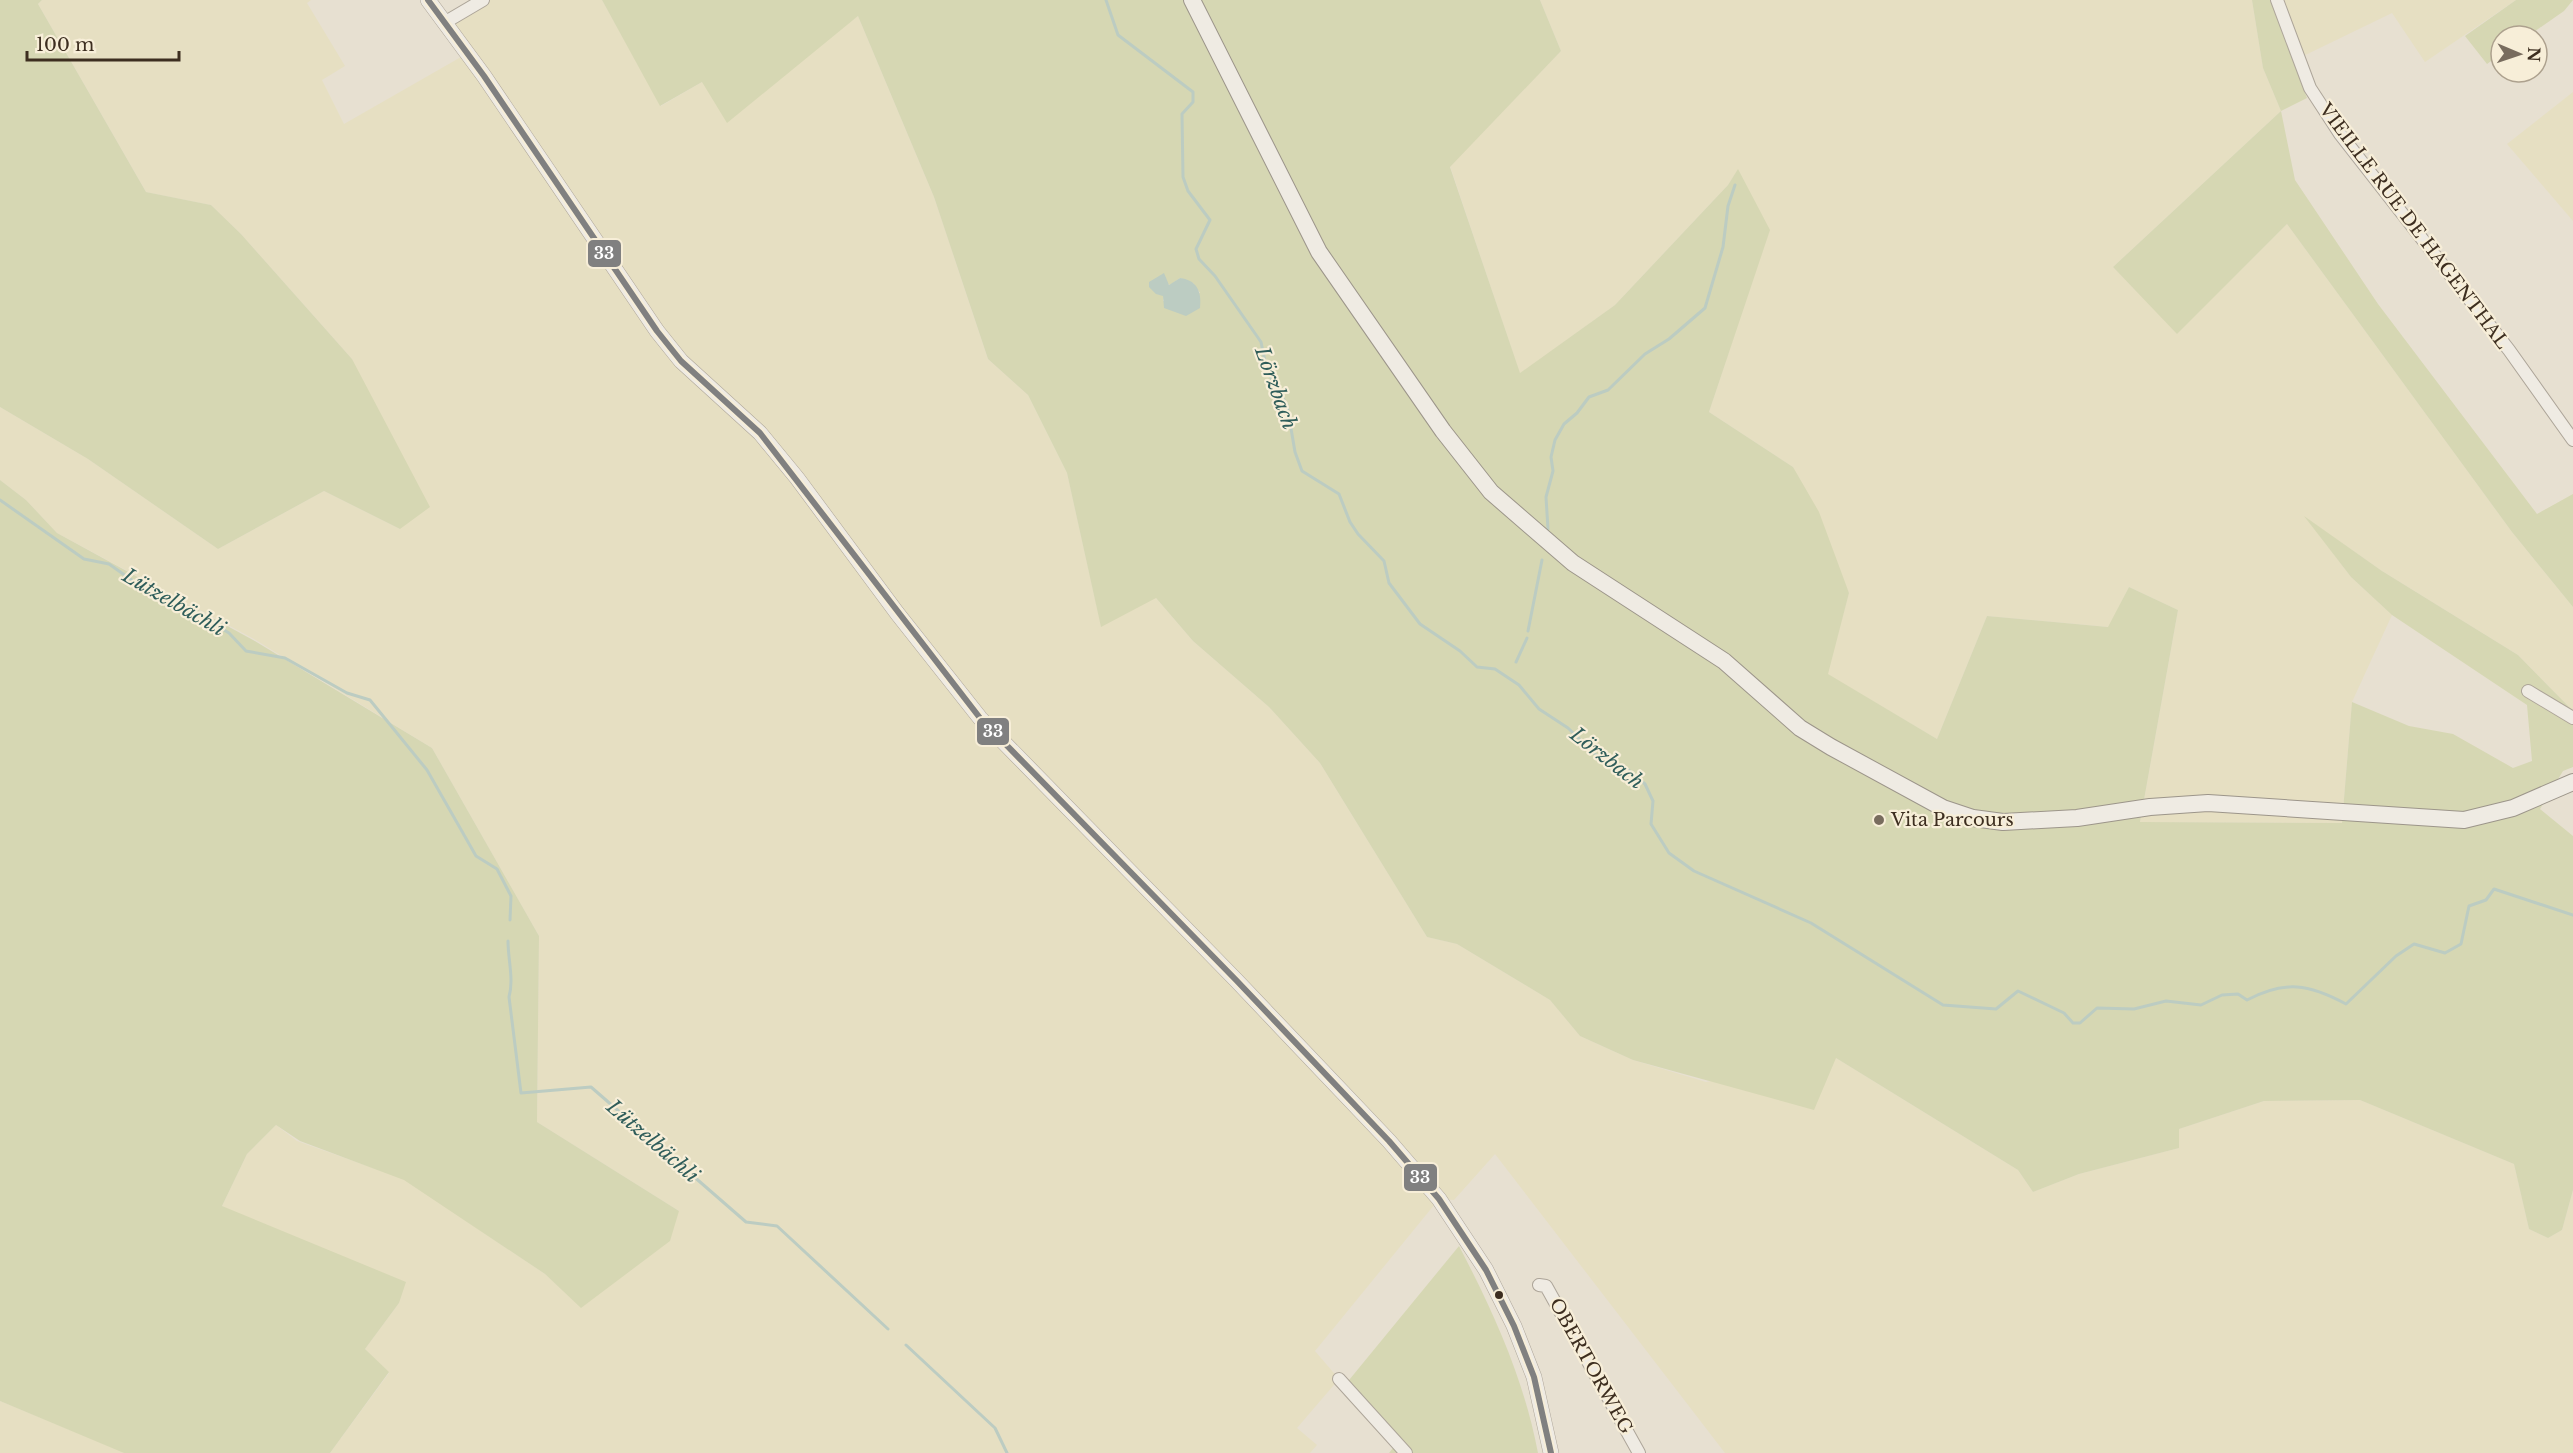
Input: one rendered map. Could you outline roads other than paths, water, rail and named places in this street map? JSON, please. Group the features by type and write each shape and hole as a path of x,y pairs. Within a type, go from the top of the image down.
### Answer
{"main road":[{"path":"1192,0 1319,252 1443,431 1491,492 1573,563 1724,661 1800,728 1831,747 1943,808 1972,818 2003,822 2077,818 2150,807 2208,803 2464,820 2513,808 2573,782"}],"street":[{"path":"428,0 484,76 657,331 681,361 760,433 980,718 1260,1005 1389,1141 1443,1204 1486,1270 1514,1326 1534,1377 1551,1453"},
{"path":"444,23 483,0"},
{"name":"VIEILLE RUE DE HAGENTHAL","path":"2277,0 2310,88 2340,134 2509,350 2573,440"},
{"path":"2528,691 2573,718"},
{"name":"OBERTORWEG","path":"1539,1285 1546,1286 1639,1453"},
{"path":"1340,1379 1406,1453"}],"waterway":[{"name":"Lörzbach","path":"1106,0 1118,35 1193,92 1193,102 1182,114 1183,177 1188,191 1210,220 1196,249 1199,259 1215,276 1261,342 1267,371 1287,405 1295,452 1302,471 1339,494 1350,522 1358,534 1384,561 1389,583 1420,624 1460,651 1477,667 1495,669 1519,685 1539,709 1568,728 1596,755 1626,768 1645,784 1653,801 1651,824 1669,853 1694,871 1811,923 1943,1005 1996,1009 2018,991 2064,1013 2073,1023 2080,1023 2097,1008 2134,1009 2166,1001 2201,1005 2222,995 2238,994 2247,1000 2273,989 2285,987 2320,992 2346,1004 2396,956 2414,944 2445,953 2461,944 2469,906 2486,900 2494,889 2573,915"},
{"path":"1548,529 1546,497 1553,471 1551,457 1555,440 1564,424 1577,413 1589,397 1608,390 1645,354 1669,339 1705,308 1723,247 1728,206 1735,185"},
{"name":"Lützelbächli","path":"0,500 84,559 109,564 143,588 192,611 229,633 246,651 285,658 347,693 370,700 427,770 476,856 497,869 511,896 510,920"},
{"path":"1528,631 1542,560"},
{"path":"1516,662 1527,638"},
{"name":"Lützelbächli","path":"508,941 511,976 509,997 521,1093 591,1087 746,1222 777,1226 888,1329"},
{"name":"Lützelbächli","path":"906,1345 995,1428 1007,1453"}],"place":[{"name":"Vita Parcours","path":"1879,820"}]}
